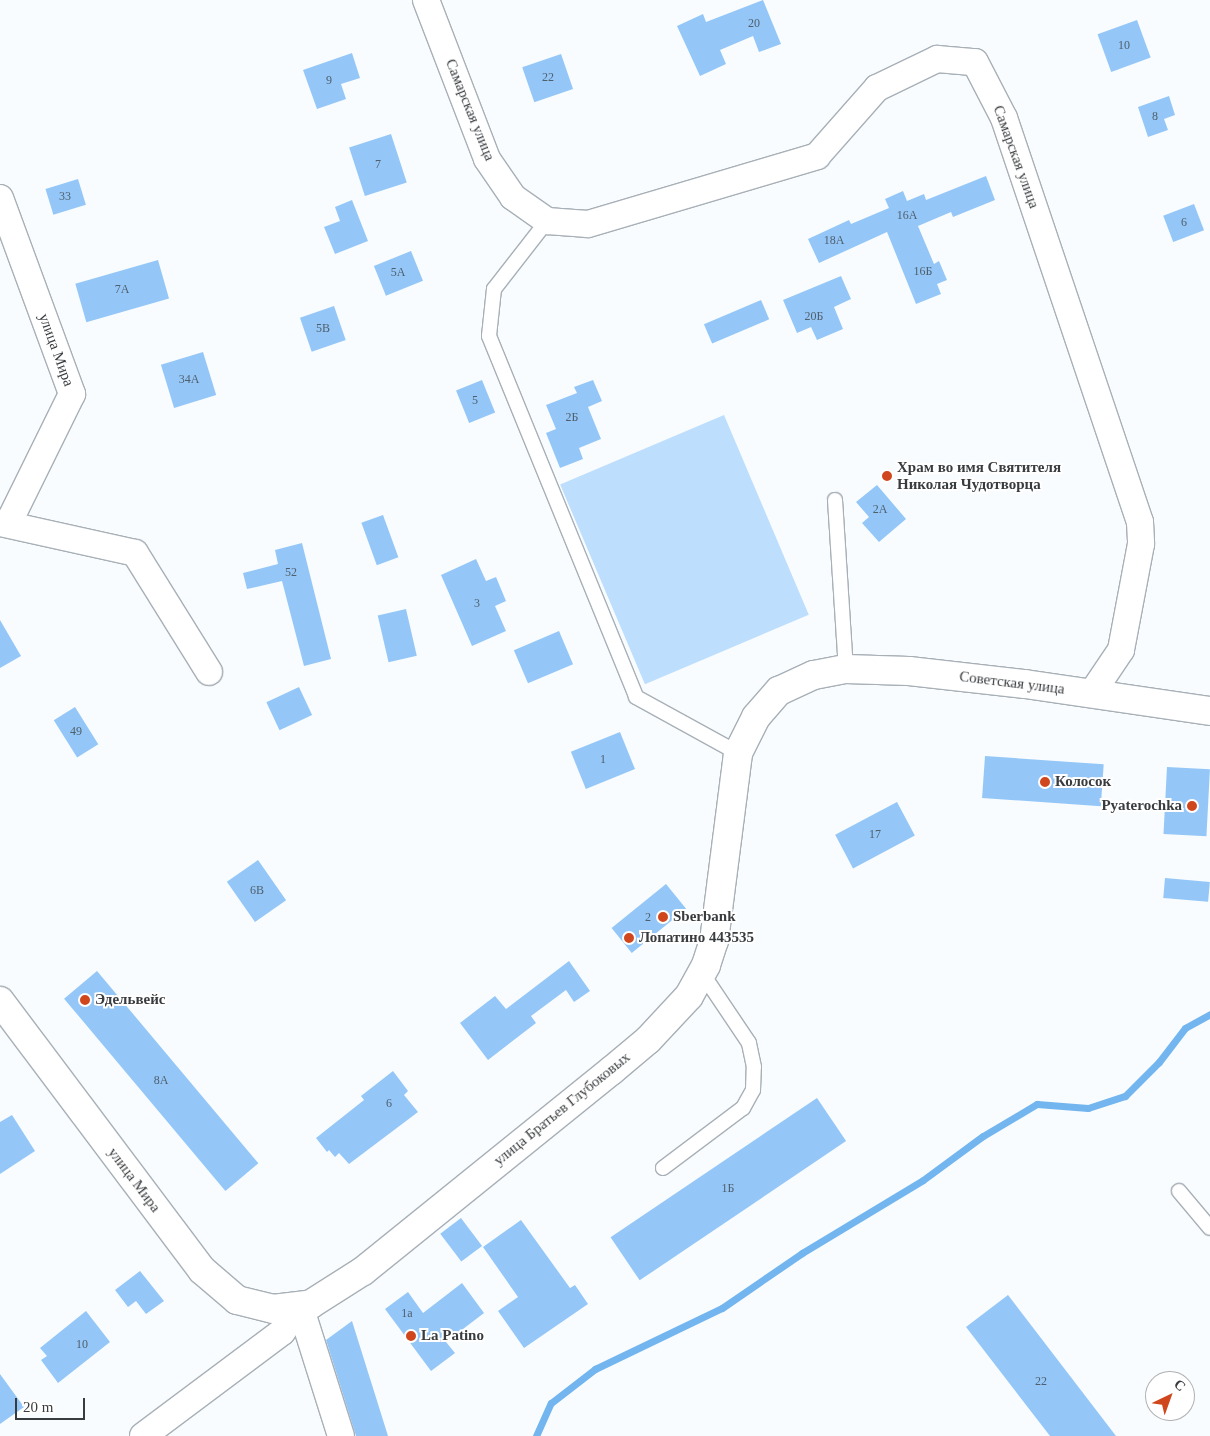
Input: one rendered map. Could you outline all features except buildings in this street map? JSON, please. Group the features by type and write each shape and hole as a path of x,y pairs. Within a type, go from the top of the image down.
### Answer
{"street":[{"name":"Самарская улица","path":"426,0 487,158 513,198 547,222 588,224 817,156 877,88 937,58 976,62 1004,118 1140,522 1141,544 1121,650 1092,693"},
{"name":"улица Мира","path":"0,198 72,394 4,524"},
{"path":"4,524 135,553 209,672"},
{"name":"Советская улица","path":"814,675 846,669 909,671 1092,693 1210,711"},
{"name":"улица Братьев Глубоковых","path":"300,1306 311,1304 363,1271 611,1071 672,1016 689,996 702,973 714,941 738,753 756,717 779,691 814,675"},
{"name":"улица Мира","path":"0,1001 202,1270 237,1300 273,1310 300,1306"},
{"path":"144,1436 282,1332 300,1306"},
{"path":"300,1306 341,1436"}],"lane":[{"path":"547,222 494,289 489,336 636,696 738,753"},
{"path":"835,500 846,669"},
{"path":"663,1168 743,1108 753,1090 754,1067 749,1043 702,973"},
{"path":"1179,1192 1210,1228"}],"shaded area":[{"path":"724,415 809,615 645,684 560,485"}],"waterway":[{"path":"536,1436 551,1403 595,1369 722,1308 802,1253 923,1180 983,1136 1037,1104 1088,1108 1125,1096 1159,1062 1185,1028 1210,1014"}],"place":[{"name":"Храм во имя Святителя Николая Чудотворца","path":"887,476"},
{"name":"Колосок","path":"1045,782"},
{"name":"Pyaterochka","path":"1192,806"},
{"name":"Sberbank","path":"663,917"},
{"name":"Лопатино 443535","path":"629,938"},
{"name":"Эдельвейс","path":"85,1000"},
{"name":"La Patino","path":"411,1336"}]}
